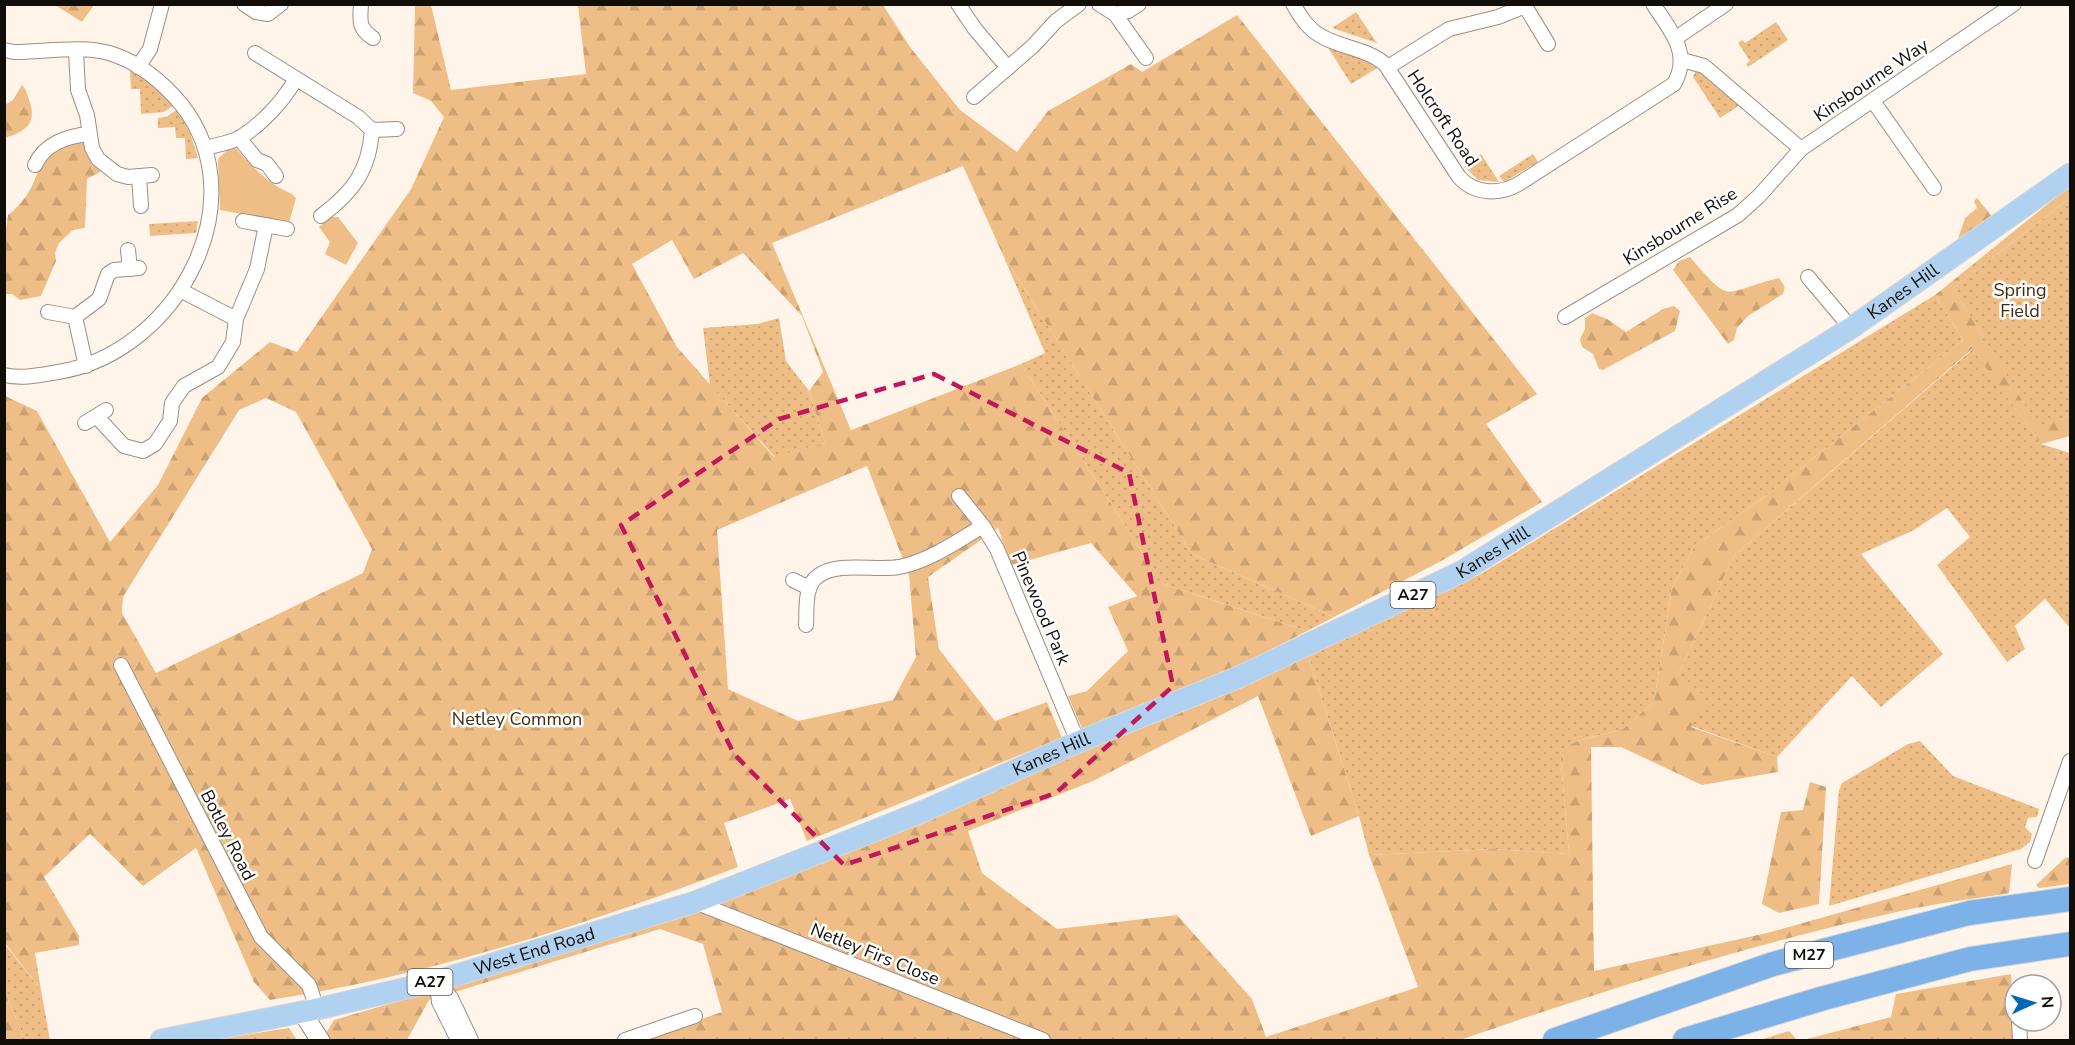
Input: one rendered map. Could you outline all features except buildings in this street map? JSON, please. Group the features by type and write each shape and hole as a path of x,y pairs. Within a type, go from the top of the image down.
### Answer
{"highway":[{"name":"M27","path":"1555,1041 1773,964 1969,913 2070,900"},
{"name":"M27","path":"1685,1041 1824,998 1970,959 2070,944"}],"main road":[{"name":"Kanes Hill","path":"694,902 924,811 1078,742 1239,677 1461,572 1851,328 2070,174"},
{"name":"West End Road","path":"161,1041 310,1011 437,981 694,902"},
{"path":"310,1011 320,1041"}],"street":[{"path":"138,67 150,49 162,4"},
{"path":"244,4 256,12 268,14 281,4"},
{"path":"361,4 359,21 363,32 373,38"},
{"path":"958,4 975,29 1008,68"},
{"path":"974,97 1008,68 1056,21 1079,4"},
{"path":"1100,4 1115,14 1146,58"},
{"path":"1115,14 1128,11 1139,4"},
{"name":"Holcroft Road","path":"1293,4 1306,23 1320,35 1372,55 1388,67 1463,182 1483,191 1509,190 1665,92 1677,79 1682,60"},
{"path":"1653,4 1676,38 1681,49 1682,60 1704,66 1801,149"},
{"path":"1676,38 1726,4"},
{"name":"Kinsbourne Way","path":"1801,149 2014,4"},
{"path":"1388,67 1449,29 1498,17 1525,6 1548,44"},
{"path":"4,50 14,52 108,52 138,67 160,82 181,103 200,134 205,148 209,178 208,224 200,252 182,291 166,313 134,340 107,357 86,366 22,377 4,375"},
{"path":"76,51 76,78 87,115 88,134 98,159 109,169 128,177 145,176 141,206"},
{"path":"255,53 358,117 372,130 397,129"},
{"path":"205,148 239,138 284,99 296,79"},
{"path":"1873,100 1934,188"},
{"path":"321,216 341,208 368,163 372,130"},
{"path":"35,165 39,147 74,135 88,134"},
{"path":"239,138 257,160 267,164 276,176"},
{"name":"Kinsbourne Rise","path":"1565,317 1738,215 1759,196 1801,149"},
{"path":"243,221 287,229"},
{"path":"96,417 124,447 143,451 155,444 170,421 172,403 184,386 218,367 233,342 236,319 257,269 266,225"},
{"path":"48,312 75,317 99,299 108,274 114,270 135,268 128,250"},
{"path":"1808,277 1851,328"},
{"path":"182,291 236,319"},
{"path":"75,317 86,366"},
{"name":"Pinewood Park","path":"959,496 983,526 997,549 1078,742"},
{"path":"806,625 809,588 816,577 836,568 870,570 902,566 938,553 983,526"},
{"path":"793,580 809,588"},
{"name":"Botley Road","path":"121,665 261,937 309,985 310,1011"},
{"path":"2035,861 2070,761"},
{"name":"Netley Firs Close","path":"694,902 1043,1041"},
{"path":"437,981 439,1002 458,1041"},
{"path":"437,981 451,998 471,1041"},
{"path":"625,1041 695,1016"}],"highlighted area":[{"path":"934,374 1129,473 1173,686 1056,793 844,865 734,754 621,525 779,419"}],"green space":[{"path":"94,4 82,22 55,5"},
{"name":"Netley Common","path":"415,5 431,5 451,90 586,74 578,5 883,5 910,47 960,110 1017,152 1048,111 1131,64 1142,72 1237,15 1537,394 1486,424 1542,502 1443,560 1334,617 1192,554 1003,255 963,166 772,243 851,430 1021,364 1163,584 1307,631 1240,666 1083,731 1068,696 1087,691 1128,651 1108,607 1137,596 1091,543 1011,565 998,528 928,577 939,649 995,721 1047,702 1062,738 807,841 790,799 724,823 738,867 566,928 507,946 389,977 270,1000 254,982 196,848 143,886 90,834 44,877 79,936 79,945 35,953 41,990 5,943 5,396 37,411 110,542 158,485 202,398 270,342 297,352 411,189 444,117 431,101 413,93","holes":["672,240 694,279 743,253 802,316 823,372 809,391 825,443 774,457 677,347 632,264","266,398 296,412 372,549 363,573 156,673 122,613 123,597 239,410","867,466 909,575 916,657 893,700 798,721 728,689 717,530"]},
{"path":"1356,12 1377,43 1332,28"},
{"path":"1776,22 1788,40 1748,67 1746,64 1750,61 1738,43 1742,40 1745,43"},
{"path":"1327,46 1367,59 1379,67 1351,84"},
{"path":"130,70 155,87 174,105 164,112 141,114 140,89 131,89"},
{"path":"1696,70 1740,105 1720,118 1693,77"},
{"path":"22,85 30,102 32,116 23,130 5,138 5,105 13,100"},
{"path":"177,110 190,133 198,158 186,159 185,138 176,138 175,127 158,128 158,118 166,117"},
{"path":"83,140 102,171 87,179 85,228 73,230 59,243 55,253 56,261 41,296 20,300 12,294 5,294 4,243 8,215 27,195 45,155 71,142"},
{"path":"236,148 264,177 296,198 289,223 220,210 218,159 227,150"},
{"path":"1481,154 1499,182 1478,180 1464,166"},
{"path":"1533,154 1538,162 1504,182 1499,176"},
{"path":"2070,186 2070,198 1953,288 2038,426 2070,416 2070,436 2041,444 1972,349 1734,556 1677,677 1707,697 1691,727 1777,757 1778,772 1702,785 1621,747 1591,747 1594,971 1767,933 2012,864 2009,893 1915,908 1789,938 1569,1003 1460,1040 641,1040 722,1012 703,944 660,929 429,1000 407,1040 329,1040 325,1035 334,1020 430,992 847,849 1308,655 1359,816 1311,836 1258,696 1093,781 968,831 982,873 1057,929 1177,915 1252,999 1266,1037 1418,987 1369,855 1494,849 1569,854 1560,750 1577,741 1623,729 1654,702 1672,588 1695,546 1768,494 1963,340 1935,295"},
{"path":"1977,198 1996,221 1956,245 1965,218 1977,208 1974,201"},
{"name":"Spring Field","path":"2070,198 2070,416 2038,427 1953,288"},
{"path":"332,217 338,217 358,243 346,265 325,254 330,242 319,227"},
{"path":"198,221 196,233 150,236 149,224"},
{"path":"1003,255 1192,554 1334,617 1307,631 1163,584 1021,364 1045,353"},
{"path":"1690,257 1714,283 1729,292 1779,278 1785,287 1783,294 1748,316 1737,328 1734,340 1728,344 1673,270 1679,261"},
{"path":"1935,295 1963,340 1768,494 1695,546 1672,588 1654,702 1623,729 1577,741 1560,750 1569,854 1494,849 1369,855 1359,816 1308,655 1479,575"},
{"path":"1674,306 1680,311 1675,331 1603,370 1599,369 1593,354 1582,347 1580,339 1585,329 1585,318 1592,313 1607,319 1626,332 1663,309"},
{"path":"779,318 786,361 809,391 825,443 775,457 710,385 703,328 758,324"},
{"path":"1973,349 2041,444 2070,453 2070,628 2045,599 2015,626 2025,649 2007,662 1937,565 1970,537 1947,508 1914,530 1861,554 1943,654 1881,707 1852,676 1777,757 1691,726 1677,677 1734,556"},
{"path":"1920,741 1953,776 2039,809 2037,817 2028,818 2025,827 2032,834 2030,842 2021,849 1829,906 1839,790 1842,783 1908,744"},
{"path":"1810,782 1826,787 1819,904 1779,913 1762,904 1781,812 1803,810"},
{"path":"2070,857 2070,884 2039,888 2036,885 2065,858"},
{"path":"4,943 41,990 50,1040 25,1040 5,992"},
{"path":"2003,975 2003,1033 2014,1033 2014,1040 1803,1040 1891,1017 1896,994"},
{"path":"5,992 25,1040 5,1040"},
{"path":"289,1028 297,1040 213,1040"},
{"path":"1789,1031 1797,1040 1759,1040"}]}
